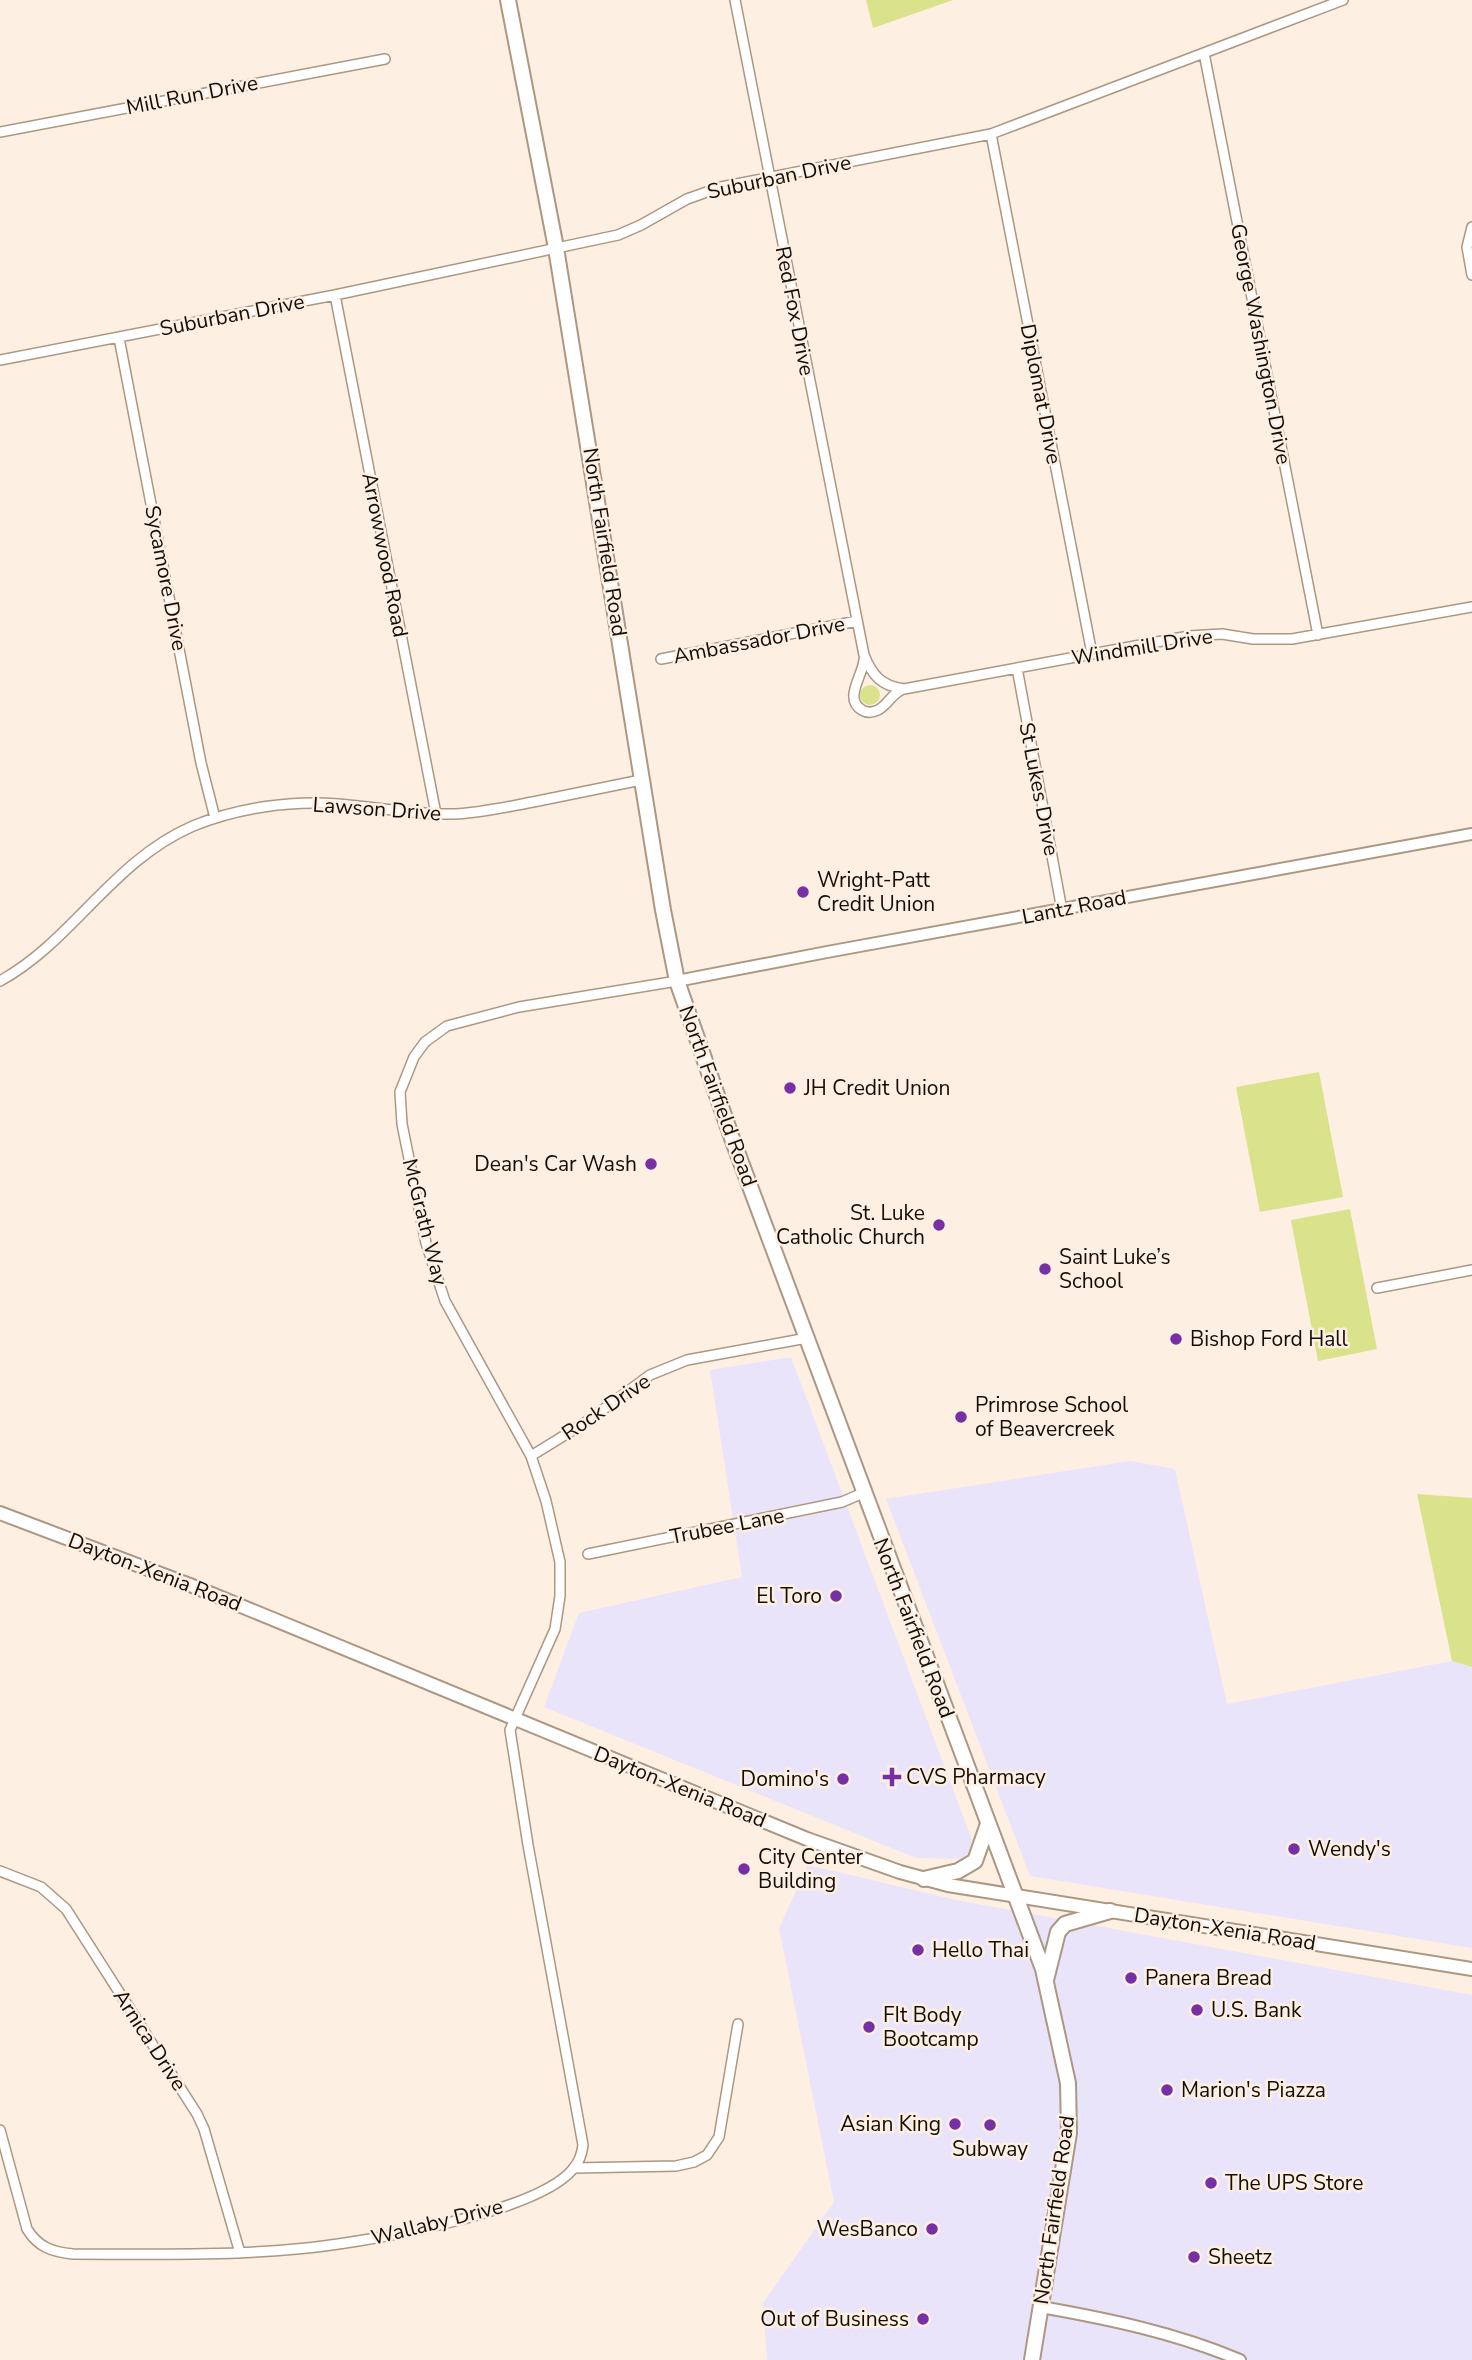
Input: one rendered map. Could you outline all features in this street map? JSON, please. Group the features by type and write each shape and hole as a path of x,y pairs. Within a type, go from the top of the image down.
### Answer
{"main road":[{"name":"North Fairfield Road","path":"508,0 556,248 677,981 736,1150 1046,1982 1068,2083 1069,2133 1032,2360"},
{"name":"Dayton-Xenia Road","path":"0,1513 190,1585 807,1839 924,1879 1472,1969"},
{"path":"924,1879 958,1871 975,1861 988,1824"},
{"path":"1046,1982 1058,1932 1065,1924 1110,1911"}],"street":[{"name":"Red Fox Drive","path":"735,0 857,621"},
{"name":"Suburban Drive","path":"0,360 584,243 628,231 698,194 991,134 1343,0"},
{"name":"George Washington Drive","path":"1204,53 1318,635"},
{"name":"Mill Run Drive","path":"0,132 385,59"},
{"name":"Diplomat Drive","path":"991,134 1091,654"},
{"path":"1472,227 1467,247 1472,275"},
{"name":"Arrowwood Road","path":"335,295 436,814"},
{"name":"Sycamore Drive","path":"119,338 201,763 215,818"},
{"name":"Windmill Drive","path":"904,689 1202,634 1272,640 1318,635 1472,607"},
{"path":"857,621 870,670 880,681 904,689"},
{"name":"Ambassador Drive","path":"661,659 857,621"},
{"path":"864,655 862,672 853,694 859,708 868,712 877,710 892,695 904,689"},
{"name":"St Lukes Drive","path":"1017,668 1062,910"},
{"name":"Lawson Drive","path":"0,981 44,949 109,884 146,853 182,832 215,818 256,809 316,803 436,814 478,813 642,780"},
{"name":"Lantz Road","path":"677,981 1472,834"},
{"name":"McGrath Way","path":"515,1719 555,1629 560,1595 560,1562 546,1502 531,1456 445,1301 426,1243 401,1124 400,1092 414,1058 425,1042 447,1026 519,1007 677,981"},
{"path":"1377,1288 1472,1270"},
{"name":"Rock Drive","path":"531,1456 586,1422 650,1375 687,1360 807,1338"},
{"name":"Trubee Lane","path":"588,1554 842,1502 863,1493"},
{"path":"515,1719 510,1730 527,1838 583,2144 582,2154 574,2168"},
{"name":"Arnica Drive","path":"0,1871 41,1887 66,1909 197,2114 204,2129 240,2253"},
{"path":"574,2168 676,2166 694,2162 707,2155 719,2137 738,2024"},
{"name":"Wallaby Drive","path":"0,2130 27,2229 44,2248 73,2254 240,2253 336,2245 475,2216 530,2196 567,2175 574,2168"},
{"path":"1041,2307 1102,2318 1194,2341 1240,2360"}],"shaded area":[{"path":"791,1357 972,1840 966,1859 916,1858 544,1707 579,1613 742,1577 710,1370"},
{"path":"1130,1461 1175,1469 1227,1704 1452,1661 1472,1667 1472,1948 1030,1876 886,1499"},
{"path":"808,1865 956,1900 1472,1995 1472,2360 767,2360 763,2303 834,2202 779,1928"}],"green space":[{"path":"866,0 953,0 873,28"},
{"path":"870,685 877,688 880,695 877,702 870,705 863,702 860,695 863,688"},
{"path":"1319,1072 1343,1197 1260,1212 1236,1087"},
{"path":"1350,1209 1377,1349 1318,1361 1291,1220"},
{"path":"1417,1494 1472,1498 1472,1667 1452,1661"}],"place":[{"name":"Wright-Patt Credit Union","path":"803,892"},
{"name":"JH Credit Union","path":"790,1088"},
{"name":"Dean's Car Wash","path":"651,1164"},
{"name":"St. Luke Catholic Church","path":"939,1225"},
{"name":"Saint Luke’s School","path":"1045,1269"},
{"name":"Bishop Ford Hall","path":"1176,1339"},
{"name":"Primrose School of Beavercreek","path":"961,1417"},
{"name":"El Toro","path":"836,1596"},
{"name":"CVS Pharmacy","path":"892,1777"},
{"name":"Domino's","path":"843,1779"},
{"name":"Wendy's","path":"1294,1849"},
{"name":"City Center Building","path":"744,1869"},
{"name":"Hello Thai","path":"918,1950"},
{"name":"Panera Bread","path":"1131,1978"},
{"name":"U.S. Bank","path":"1197,2010"},
{"name":"FIt Body Bootcamp","path":"869,2027"},
{"name":"Marion's Piazza","path":"1167,2090"},
{"name":"Asian King","path":"955,2124"},
{"name":"Subway","path":"990,2125"},
{"name":"The UPS Store","path":"1211,2183"},
{"name":"WesBanco","path":"932,2229"},
{"name":"Sheetz","path":"1194,2257"},
{"name":"Out of Business","path":"923,2319"}]}
